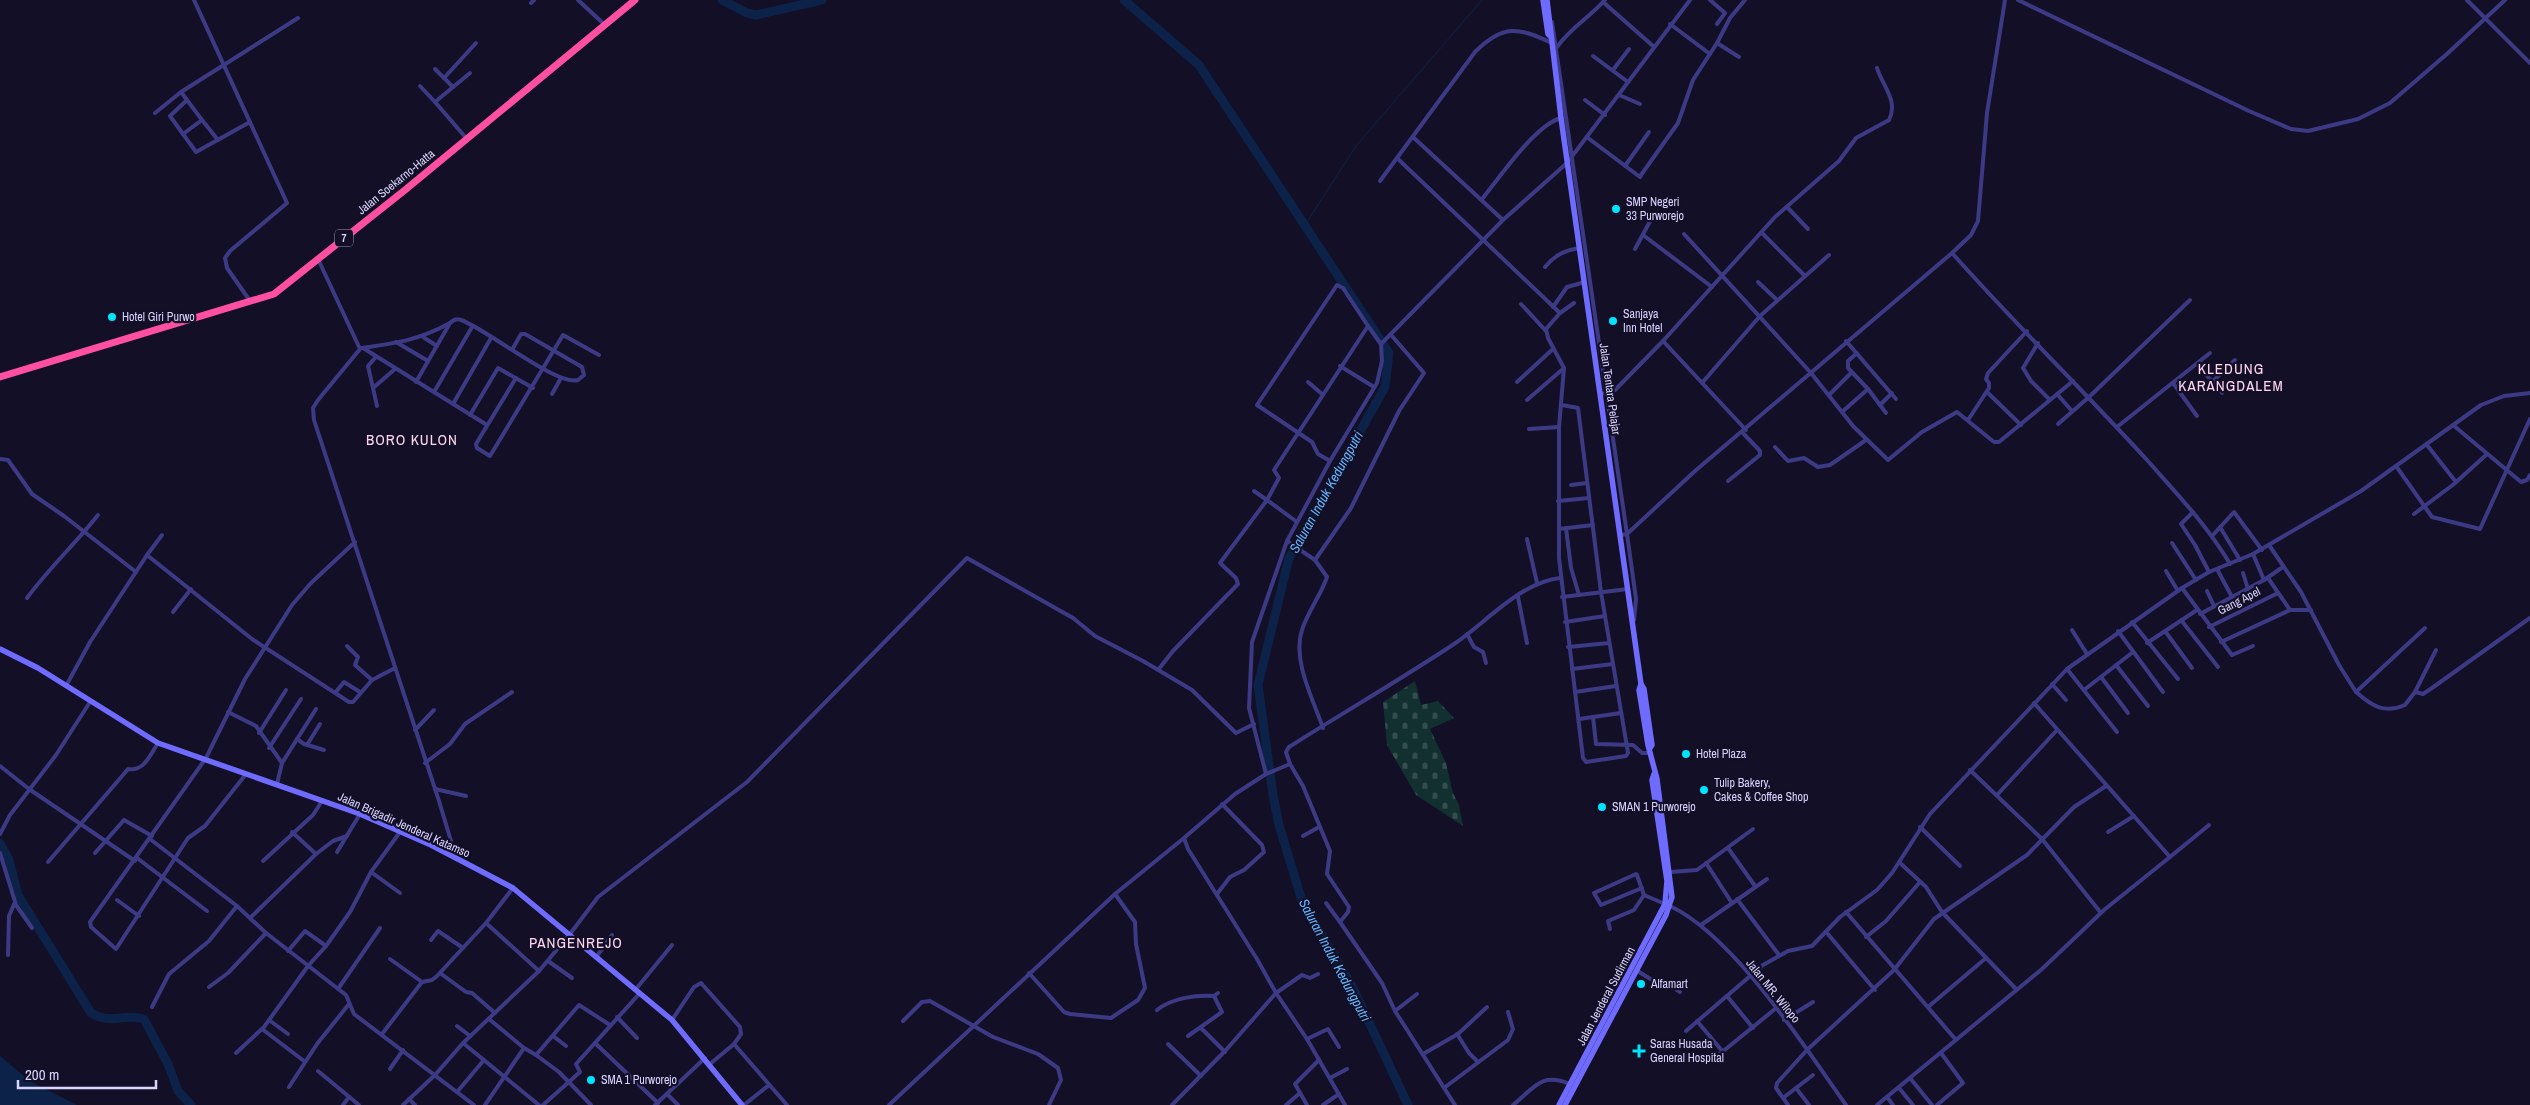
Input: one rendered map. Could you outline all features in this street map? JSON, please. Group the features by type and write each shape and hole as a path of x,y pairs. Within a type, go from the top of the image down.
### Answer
{"highway":[{"name":"Jalan Soekarno-Hatta","path":"0,377 274,294 467,139 635,0"}],"main road":[{"name":"Jalan Tentara Pelajar","path":"1543,0 1548,34 1553,42"},
{"name":"Jalan Tentara Pelajar","path":"1548,0 1567,163 1624,535 1628,589 1670,872 1670,896"},
{"name":"Jalan Brigadir Jenderal Katamso","path":"0,649 66,686 158,742 360,814 452,856 513,888 672,1020 743,1105"},
{"name":"Jalan Tentara Pelajar","path":"1654,774 1652,780 1670,896"},
{"name":"Jalan Jenderal Sudirman","path":"1623,991 1636,970 1668,905 1670,896"},
{"name":"Jalan Jenderal Sudirman","path":"1563,1104 1668,905"},
{"name":"Jalan Jenderal Sudirman","path":"1563,1104 1570,1084 1591,1050"}],"street":[{"path":"194,0 225,63 287,204 230,251 225,258 226,268 251,302"},
{"path":"1548,0 1553,42 1573,156 1594,331"},
{"path":"1383,343 1392,336 1503,220 1567,163 1605,115 1653,46 1690,0"},
{"path":"1710,0 1724,13 1717,24"},
{"path":"1588,138 1640,176 1678,123 1692,80 1717,43 1730,18 1745,0"},
{"path":"1634,620 1636,599 1624,535 1846,341 1971,235 1978,222 1987,113 2005,0"},
{"path":"2018,0 2249,111 2291,129 2308,131 2358,119 2390,103 2505,0"},
{"path":"2467,0 2530,63"},
{"path":"580,1 605,25"},
{"path":"1553,42 1584,21 1604,1 1653,46"},
{"path":"156,113 181,92 298,18"},
{"path":"1670,24 1710,54"},
{"path":"1380,181 1414,138 1475,52 1488,39 1506,30 1523,31 1553,42"},
{"path":"444,78 476,43"},
{"path":"1717,43 1739,57"},
{"path":"1612,70 1629,49"},
{"path":"1593,56 1628,82"},
{"path":"1603,393 1615,390 1787,207 1839,161 1856,138 1888,120 1891,112 1890,95 1877,68"},
{"path":"435,69 452,87"},
{"path":"435,102 470,73"},
{"path":"420,86 467,139"},
{"path":"181,92 218,140"},
{"path":"1619,95 1640,104"},
{"path":"187,100 170,114 197,152 250,122"},
{"path":"1586,100 1605,115"},
{"path":"1482,199 1538,131 1553,120 1561,118"},
{"path":"183,134 202,120"},
{"path":"1626,166 1649,132"},
{"path":"1414,138 1503,220"},
{"path":"1398,159 1560,313"},
{"path":"1787,207 1808,229"},
{"path":"1635,249 1654,214"},
{"path":"1762,233 1805,276"},
{"path":"1684,234 1811,372 1842,412 1885,459 1890,460 1922,432 1955,412 1996,443 2021,425 2073,380"},
{"path":"1643,235 1712,287"},
{"path":"1545,267 1557,255 1566,250 1580,248"},
{"path":"1952,253 2117,427 2193,512 2213,535 2230,564"},
{"path":"1702,383 1760,316 1829,255"},
{"path":"318,259 362,348 375,358 487,425"},
{"path":"1553,307 1567,287 1585,282"},
{"path":"1758,282 1777,300"},
{"path":"1266,774 1249,708 1252,642 1287,541 1330,461 1374,387 1382,362 1383,343 1368,326 1343,288 1337,285 1257,405 1312,442 1318,454 1330,461"},
{"path":"2058,424 2089,397 2190,300"},
{"path":"1546,331 1547,327 1560,313 1574,303"},
{"path":"1520,304 1546,331 1553,349 1564,368 1559,427 1560,578 1585,761 1626,756 1628,753 1601,592 1578,408 1562,405"},
{"path":"452,856 450,841 435,789 313,414 318,400 362,348 423,337 459,319 491,338 512,350 544,368 561,378 574,382 585,372 582,367 524,333 512,350"},
{"path":"416,382 450,323"},
{"path":"1158,670 1173,651 1238,584 1236,578 1220,563 1267,500 1279,478 1273,471 1368,326"},
{"path":"434,392 472,327"},
{"path":"1968,420 1990,386 1986,379 1988,373 2027,331"},
{"path":"516,378 476,446 490,456 565,334 599,355"},
{"path":"1315,560 1351,508 1396,418 1424,373 1392,336"},
{"path":"423,337 437,346"},
{"path":"453,404 491,338"},
{"path":"1663,341 1744,431 1760,452 1760,455 1728,481"},
{"path":"1846,341 1896,399"},
{"path":"396,342 428,361"},
{"path":"2038,343 2022,368 2031,381 2050,400"},
{"path":"1517,382 1553,349"},
{"path":"1856,353 1847,364 1852,373 1868,388 1886,413"},
{"path":"2117,427 2210,353"},
{"path":"375,358 368,366 377,406"},
{"path":"2212,382 2235,360"},
{"path":"2197,364 2222,393"},
{"path":"1340,366 1374,387"},
{"path":"1527,400 1564,368"},
{"path":"374,388 395,369"},
{"path":"470,415 498,369 532,388"},
{"path":"1829,395 1852,373"},
{"path":"552,394 561,378"},
{"path":"1308,382 1322,394"},
{"path":"2173,384 2197,416"},
{"path":"1842,412 1868,388"},
{"path":"1987,392 2021,425"},
{"path":"1880,405 1892,393"},
{"path":"1686,1031 1749,976 1779,956 1812,946 1846,912 1877,890 1899,862 1920,827 1970,770 2067,669 2086,654 2180,589 2209,572 2262,550 2361,491 2490,400 2530,393"},
{"path":"2057,394 2072,411"},
{"path":"2396,466 2434,518 2480,529 2530,419"},
{"path":"2452,425 2486,455 2523,483 2530,475"},
{"path":"1528,429 1559,427"},
{"path":"1775,447 1788,461 1804,458 1818,467 1830,465 1866,440"},
{"path":"2427,444 2456,482"},
{"path":"2414,514 2426,507 2486,455"},
{"path":"0,459 8,460 32,494 136,572"},
{"path":"1572,485 1587,483"},
{"path":"1254,490 1297,522"},
{"path":"1558,501 1589,498"},
{"path":"2193,512 2180,524 2195,545 2209,572"},
{"path":"2213,535 2234,512 2262,550"},
{"path":"27,598 55,562 85,533 98,515"},
{"path":"1559,529 1592,525"},
{"path":"2220,527 2240,560"},
{"path":"1566,528 1571,568 1579,594"},
{"path":"66,686 90,642 162,535"},
{"path":"1527,539 1537,583"},
{"path":"1287,541 1315,560 1328,577 1301,632 1300,652 1302,666 1323,728"},
{"path":"246,773 205,826 188,838 116,950 89,924 136,860 206,758 228,712 264,647 302,592 355,542"},
{"path":"2172,543 2196,580"},
{"path":"2269,545 2311,610 2339,665 2356,692 2372,706 2384,710 2405,705 2415,692 2436,650"},
{"path":"2253,554 2266,579 2290,610"},
{"path":"147,555 264,647 351,703 372,680 395,668"},
{"path":"403,1105 435,1075 470,1036 539,971 598,897 747,782 967,558 1073,618 1095,636 1192,690 1235,733 1239,733 1254,724"},
{"path":"2147,643 2181,620 2248,589 2283,567"},
{"path":"2217,569 2232,597"},
{"path":"2166,571 2232,655 2253,646"},
{"path":"2243,573 2248,589"},
{"path":"1340,922 1349,908 1327,874 1331,858 1330,852 1303,786 1290,764 1286,752 1287,748 1323,728 1467,634 1537,583 1560,578"},
{"path":"173,612 191,589"},
{"path":"1562,597 1628,589"},
{"path":"2207,591 2214,606"},
{"name":"Gang Apel","path":"2209,627 2278,593"},
{"path":"1518,597 1528,643"},
{"path":"2221,642 2290,610 2311,610"},
{"path":"1565,622 1605,616"},
{"path":"2415,692 2423,694 2530,618"},
{"path":"2181,620 2218,667"},
{"path":"2132,622 2147,643 2178,679"},
{"path":"2356,692 2425,628"},
{"path":"2072,630 2086,654"},
{"path":"2118,631 2163,692"},
{"path":"2165,631 2192,668"},
{"path":"1467,634 1474,647 1483,652 1486,664"},
{"path":"1568,647 1609,643"},
{"path":"347,646 358,657 355,665 372,680"},
{"path":"2084,690 2133,652"},
{"path":"1572,668 1613,664"},
{"path":"2116,666 2148,706"},
{"path":"2067,669 2117,732"},
{"path":"2101,677 2128,713"},
{"path":"335,693 344,682 360,692"},
{"path":"2052,684 2066,700"},
{"path":"1576,692 1616,686"},
{"path":"259,733 286,690"},
{"path":"425,763 450,744 465,724 512,692"},
{"path":"270,748 301,699"},
{"path":"0,834 10,815 56,755 90,702"},
{"path":"2034,703 2170,857"},
{"path":"277,784 282,763 316,710"},
{"path":"415,730 434,710"},
{"path":"228,712 256,726 259,733 282,763"},
{"path":"1579,719 1621,713"},
{"path":"1593,717 1596,744 1635,745 1642,753 1651,750"},
{"path":"307,745 320,724"},
{"path":"1997,795 2058,730"},
{"path":"298,738 307,745 324,750"},
{"path":"48,862 128,769 135,771 141,768 158,742"},
{"path":"890,1105 1115,894 1184,838 1222,804 1266,774 1282,769 1290,764"},
{"path":"0,766 81,824 162,877 207,911"},
{"path":"1970,770 2042,839 2101,913"},
{"path":"1788,1105 1776,1088 1777,1083 1807,1050 1894,970 1934,919 2021,860 2074,807 2106,786"},
{"path":"435,789 466,796"},
{"path":"262,861 312,815 322,801"},
{"path":"1217,894 1230,877 1244,870 1264,852 1262,845 1222,804"},
{"path":"337,852 360,814"},
{"path":"2108,832 2134,816"},
{"path":"95,853 124,820 151,837 237,906 266,934 346,995 354,1014 474,1105"},
{"path":"1878,1105 2042,969 2101,913 2210,825"},
{"path":"1303,836 1319,827"},
{"path":"1920,827 1960,866"},
{"path":"1670,872 1697,870 1754,829"},
{"path":"292,832 316,854"},
{"path":"236,1053 262,1029 308,966 326,946 350,912 371,872 400,832"},
{"path":"250,918 316,854 333,840 347,836"},
{"path":"1184,838 1188,849 1276,993 1320,1060 1345,1105"},
{"path":"1728,848 1755,886"},
{"path":"0,853 15,902 32,928"},
{"path":"1899,862 1920,882 1942,912 2016,989"},
{"path":"1706,863 1732,903"},
{"path":"371,872 400,893"},
{"path":"1610,930 1608,922 1634,910 1644,895 1642,888 1635,874 1594,893 1601,905 1642,888"},
{"path":"1701,925 1767,879"},
{"path":"1866,936 1886,921 1920,882"},
{"path":"382,1034 422,982 432,980 440,972 486,922 513,888"},
{"path":"1029,974 1064,1012 1070,1014 1111,1018 1138,1000 1145,988 1136,944 1135,922 1115,894"},
{"name":"Jalan MR. Wilopo","path":"1644,895 1668,905 1701,925 1749,976 1807,1050 1846,1105"},
{"path":"1737,899 1779,956"},
{"path":"117,900 139,916"},
{"path":"8,955 8,916 15,902"},
{"path":"1326,903 1382,983 1395,1011 1455,1105"},
{"path":"152,1007 169,974 209,941 237,906"},
{"path":"1846,912 1956,1040"},
{"path":"486,922 539,971"},
{"path":"338,989 380,928"},
{"path":"288,950 305,931 326,946"},
{"path":"431,940 438,931 462,948"},
{"path":"1827,933 1874,990"},
{"path":"210,987 228,973 266,934"},
{"path":"597,956 612,935"},
{"path":"543,1105 569,1084 581,1070 576,1064 638,991 672,945"},
{"path":"1928,1007 1986,958"},
{"path":"390,959 422,982"},
{"path":"548,961 572,978"},
{"path":"1636,970 1660,985 1666,982 1680,992"},
{"path":"440,972 466,992 472,993 494,1013"},
{"path":"1172,1105 1225,1052 1276,993 1302,975 1310,978 1318,974"},
{"path":"672,1020 694,986 701,983 740,1028 741,1034 734,1044 710,1064"},
{"path":"1157,1010 1165,1003 1195,995 1214,996 1218,993"},
{"path":"1395,1011 1417,994"},
{"path":"1188,1036 1222,1012 1214,996"},
{"path":"1727,996 1753,1028"},
{"path":"903,1022 922,1002 928,1000 944,1007 973,1026 1012,1046 1038,1054 1058,1068 1061,1080 1049,1105"},
{"path":"1784,1020 1813,1002"},
{"path":"289,1087 304,1061 350,1003"},
{"path":"536,1054 580,1005 610,1025"},
{"path":"1423,1054 1457,1034 1487,1008"},
{"path":"1716,1057 1775,1009"},
{"path":"1444,1088 1512,1036 1513,1029 1508,1012"},
{"path":"617,1017 637,1038"},
{"path":"489,1018 524,1048 536,1054 591,1105"},
{"path":"269,1020 288,1034"},
{"path":"1697,1021 1723,1052"},
{"path":"457,1026 470,1036"},
{"path":"1201,1028 1225,1052"},
{"path":"262,1029 304,1061"},
{"path":"1307,1039 1328,1029 1339,1047"},
{"path":"1457,1034 1468,1053 1478,1062"},
{"path":"553,1036 566,1046"},
{"path":"463,1043 539,1105"},
{"path":"594,1043 656,1104 705,1058"},
{"path":"734,1044 787,1105"},
{"path":"1168,1044 1201,1076"},
{"path":"485,1105 524,1048"},
{"path":"390,1069 403,1050"},
{"path":"1937,1105 1963,1083 1941,1053"},
{"path":"457,1092 484,1060"},
{"path":"1307,1105 1295,1086 1296,1082 1320,1060"},
{"path":"1330,1078 1347,1068"},
{"path":"318,1071 359,1105"},
{"path":"1783,1098 1813,1075"},
{"path":"1910,1078 1932,1105"},
{"path":"1513,1105 1546,1079 1557,1079 1570,1084"},
{"path":"743,1105 769,1085"},
{"path":"1796,1088 1809,1105"},
{"path":"1899,1088 1913,1105"},
{"path":"1286,1105 1300,1093"},
{"path":"667,1094 678,1105"},
{"path":"1323,1105 1339,1094"},
{"path":"342,1105 349,1097"},
{"path":"1887,1097 1893,1105"},
{"path":"409,1100 415,1105"}],"green space":[{"path":"1415,681 1421,705 1438,701 1454,718 1430,729 1446,763 1453,793 1459,805 1463,826 1416,795 1387,745 1383,702"}],"water":[{"path":"0,1056 30,1081 77,1105 0,1105"}],"waterway":[{"name":"Saluran Induk Kedungputri","path":"722,0 747,13 756,15 822,0"},
{"name":"Saluran Induk Kedungputri","path":"1124,0 1199,65 1389,353 1385,387 1289,558 1258,685 1279,825 1302,901 1352,986 1408,1105"},
{"path":"1305,225 1356,146 1482,0"},
{"path":"0,843 9,860 18,895 91,1013 111,1019 130,1017 144,1019 168,1064 178,1091 191,1105"}],"place":[{"name":"SMP Negeri 33 Purworejo","path":"1616,209"},
{"name":"Hotel Giri Purwo","path":"112,317"},
{"name":"Sanjaya Inn Hotel","path":"1613,321"},
{"name":"Hotel Plaza","path":"1686,754"},
{"name":"Tulip Bakery, Cakes & Coffee Shop","path":"1704,790"},
{"name":"SMAN 1 Purworejo","path":"1602,807"},
{"name":"Alfamart","path":"1641,984"},
{"name":"Saras Husada General Hospital","path":"1639,1051"},
{"name":"SMA 1 Purworejo","path":"591,1080"}],"district":[{"name":"KLEDUNG KARANGDALEM","path":"2231,378"},
{"name":"BORO KULON","path":"412,440"},
{"name":"PANGENREJO","path":"576,943"}]}
